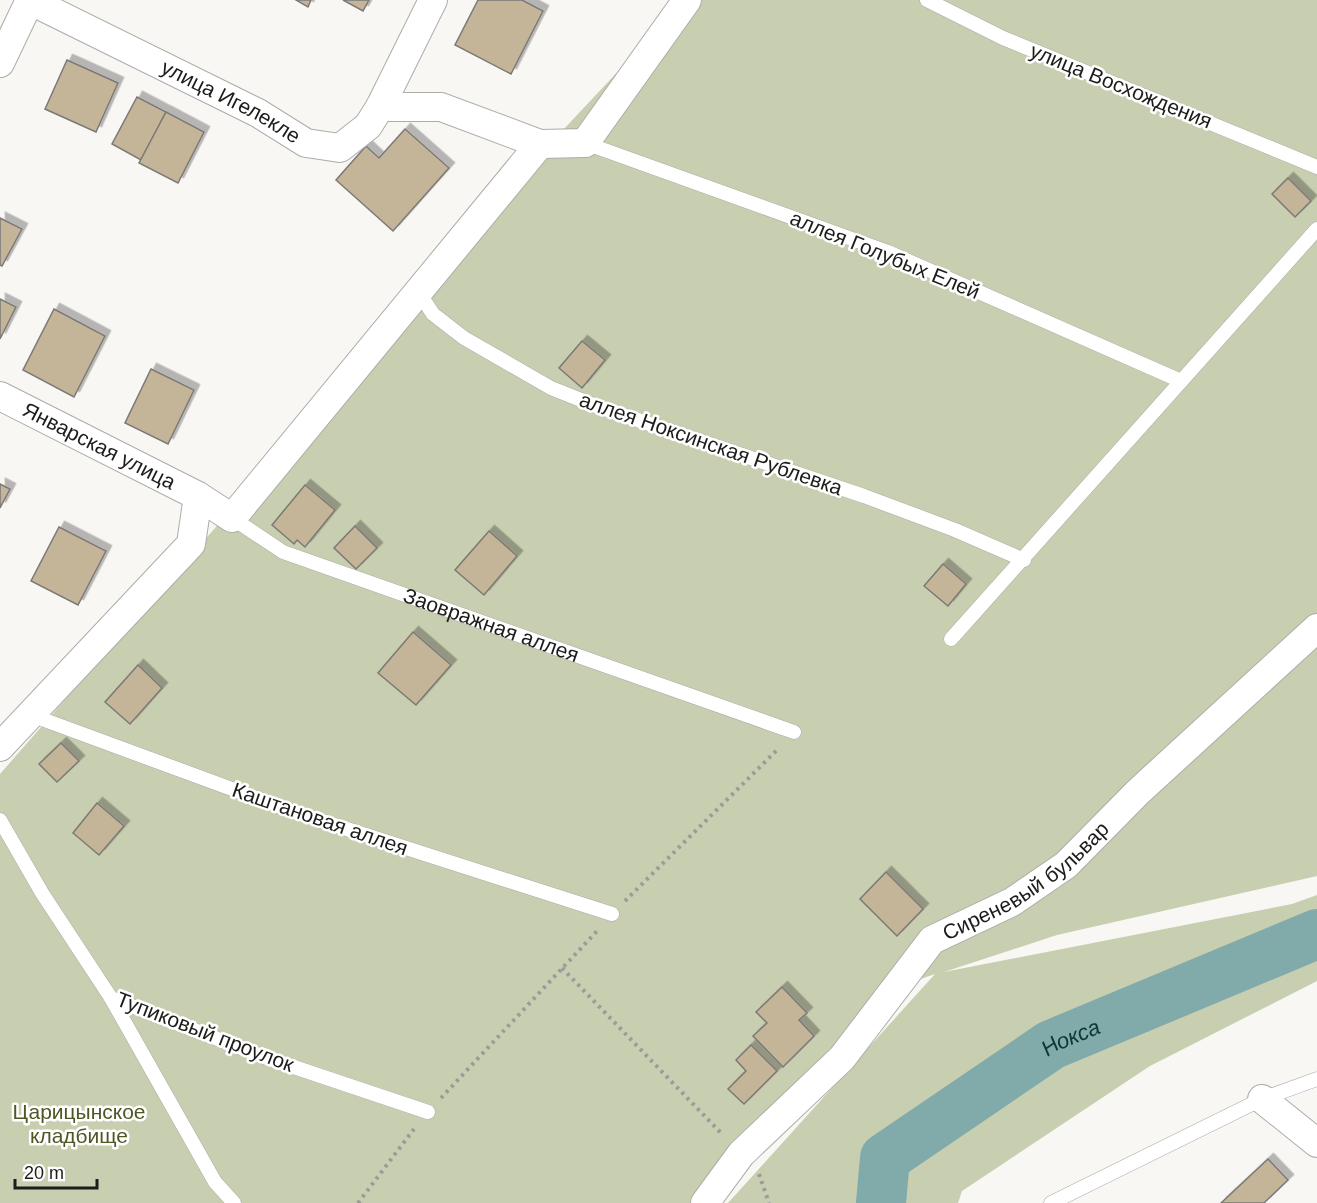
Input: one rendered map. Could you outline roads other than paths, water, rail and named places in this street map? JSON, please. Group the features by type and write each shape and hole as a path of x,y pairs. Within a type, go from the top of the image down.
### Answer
{"street":[{"name":"улица Игелекле","path":"30,0 258,113 306,143 340,148 368,126 380,107 433,0"},
{"path":"0,63 30,0"},
{"path":"380,107 441,108 540,144 585,143 687,0"},
{"path":"232,518 540,144"},
{"name":"Январская улица","path":"0,396 198,496"},
{"path":"0,747 191,544 198,496"},
{"name":"Заовражная аллея","path":"198,496 232,518"},
{"name":"Сиреневый бульвар","path":"705,1203 741,1154 842,1058 932,940 1012,902 1066,865 1138,792 1317,628"},
{"path":"1262,1099 1317,1143"}],"lane":[{"name":"улица Восхождения","path":"927,0 1003,38 1317,166"},
{"name":"аллея Голубых Елей","path":"585,143 888,252 1181,381"},
{"path":"951,639 1024,560 1317,229"},
{"name":"аллея Ноксинская Рублевка","path":"419,293 433,315 464,338 551,388 596,406 864,496 1024,560"},
{"name":"Заовражная аллея","path":"232,518 282,552 794,732"},
{"name":"Каштановая аллея","path":"31,715 297,813 612,914"},
{"name":"Тупиковый проулок","path":"0,820 42,893 111,998 267,1058 428,1112"},
{"path":"111,998 215,1182 234,1203"},
{"path":"1051,1203 1262,1099 1317,1079"}],"waterway":[{"name":"Нокса","path":"881,1203 885,1158 1051,1045 1317,934"}],"park label":[{"name":"Царицынское кладбище","path":"79,1124"}]}
